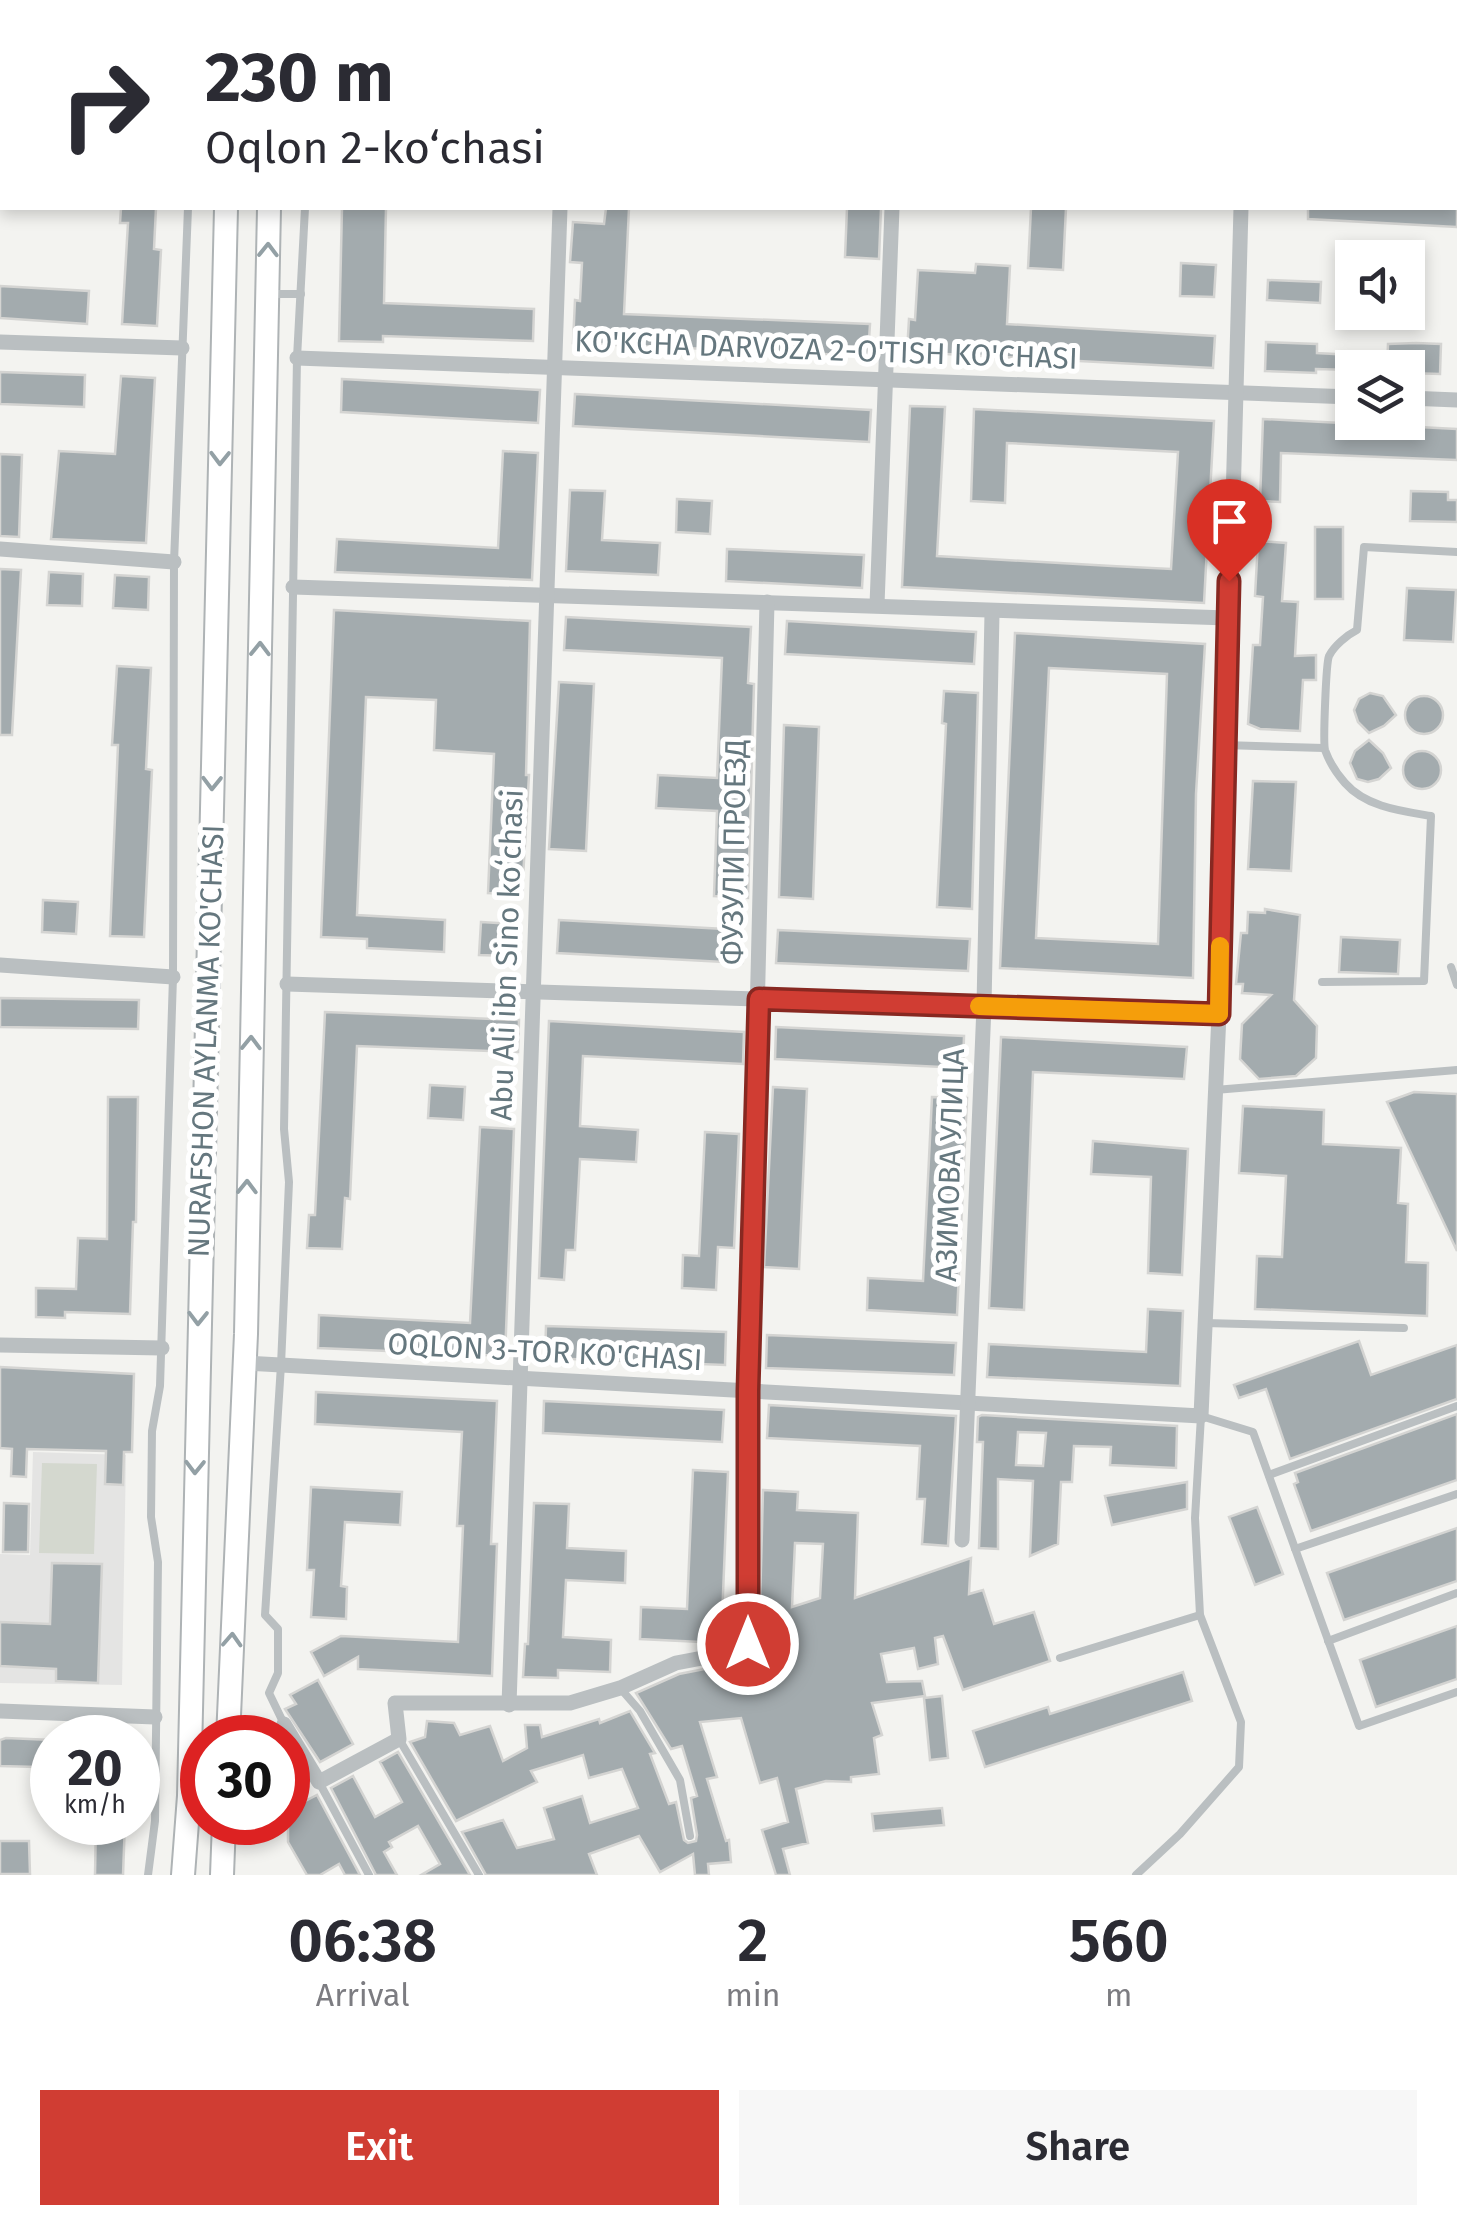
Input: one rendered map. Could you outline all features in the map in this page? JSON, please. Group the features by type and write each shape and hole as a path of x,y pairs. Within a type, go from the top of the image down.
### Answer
{"main road":[{"name":"NURAFSHON AYLANMA KO'CHASI","path":"183,1875 190,1777 226,210"},
{"name":"NURAFSHON AYLANMA KO'CHASI","path":"229,1715 245,1363 269,210"},
{"path":"222,361 266,362"},
{"path":"222,1875 223,1845"}],"street":[{"name":"Abu Ali ibn Sino koʻchasi","path":"509,1705 560,210"},
{"path":"876,605 892,210"},
{"path":"1201,1416 1219,1014 1240,210"},
{"path":"0,342 182,348"},
{"name":"KO'KCHA DARVOZA 2-O'TISH KO'CHASI","path":"297,358 1335,396"},
{"path":"1425,399 1457,400"},
{"path":"0,549 174,562"},
{"path":"294,587 1228,618"},
{"name":"ФУЗУЛИ ПРОЕЗД","path":"620,1688 676,1663 734,1652 748,1644 748,1391 766,602"},
{"name":"АЗИМОВА УЛИЦА","path":"962,1540 984,1006 992,612"},
{"path":"0,965 173,976"},
{"path":"287,984 1219,1014"},
{"path":"0,1345 162,1348"},
{"name":"OQLON 3-TOR KO'CHASI","path":"245,1363 1201,1416"},
{"path":"310,1767 319,1782 399,1740 395,1703 570,1703 620,1688"},
{"path":"0,1711 103,1715"}],"lane":[{"path":"155,1715 158,1562 151,1517 152,1431 162,1348 173,976 174,562 188,210"},
{"path":"280,1715 269,1692 278,1674 278,1629 265,1615 288,1182 284,1129 297,358 305,210"},
{"path":"267,294 300,294"},
{"path":"1322,982 1424,980 1430,816 1366,800 1347,786 1324,748 1328,657 1357,630 1364,547 1457,552"},
{"path":"1224,744 1324,748"},
{"path":"1452,967 1457,986"},
{"path":"1216,1090 1457,1071"},
{"path":"1205,1322 1404,1328"},
{"path":"1269,1475 1457,1406"},
{"path":"1136,1875 1180,1834 1239,1767 1241,1722 1200,1615 1195,1518 1201,1416 1253,1432 1360,1726 1457,1692"},
{"path":"1296,1549 1457,1494"},
{"path":"1328,1641 1457,1593"},
{"path":"1060,1658 1200,1615"},
{"path":"620,1688 640,1712 680,1780 690,1836"},
{"path":"399,1740 479,1875"},
{"path":"319,1782 368,1875"},
{"path":"148,1875 152,1845"}],"shaded area":[{"path":"33,1452 126,1455 122,1685 0,1683 0,1554 30,1555"},
{"path":"42,1463 97,1464 94,1554 39,1553"}],"building":[{"path":"121,210 156,210 154,249 161,250 157,326 122,324 128,223 120,223"},
{"path":"342,210 386,210 384,303 534,309 533,341 383,336 383,342 339,341"},
{"path":"606,210 629,210 624,314 870,324 868,356 573,343 582,263 570,262 573,222 604,224"},
{"path":"847,210 881,210 879,259 845,257"},
{"path":"1031,210 1066,210 1063,270 1028,268"},
{"path":"1308,210 1457,210 1457,227 1308,219"},
{"path":"1181,263 1216,265 1214,297 1180,296"},
{"path":"976,264 1010,266 1007,324 1215,336 1213,368 907,352 909,319 915,320 918,270 975,273"},
{"path":"1268,280 1321,282 1320,303 1267,300"},
{"path":"0,286 89,291 87,324 0,318"},
{"path":"1266,342 1317,344 1317,353 1335,354 1335,370 1316,369 1316,373 1265,371"},
{"path":"1388,344 1441,344 1440,374 1425,374 1425,350 1388,350"},
{"path":"0,372 85,375 84,407 0,404"},
{"path":"121,376 155,378 146,543 51,539 59,451 115,454"},
{"path":"342,379 540,390 538,423 341,412"},
{"path":"575,394 871,410 869,442 573,426"},
{"path":"910,406 945,407 937,556 1171,569 1178,452 1007,443 1005,503 971,501 974,409 1214,421 1204,603 902,587"},
{"path":"1263,419 1335,423 1335,440 1425,440 1425,427 1457,429 1457,460 1281,453 1280,502 1260,501"},
{"path":"503,451 538,453 532,580 335,572 337,539 498,548"},
{"path":"0,454 22,455 19,537 0,536"},
{"path":"570,490 605,491 602,540 660,543 658,575 566,571"},
{"path":"1411,491 1448,492 1448,500 1457,500 1457,522 1410,521"},
{"path":"677,499 712,501 710,534 676,532"},
{"path":"1315,527 1343,527 1343,599 1315,599"},
{"path":"1258,541 1286,543 1282,601 1298,602 1295,656 1316,655 1316,680 1303,680 1300,731 1260,729 1248,724 1253,645 1260,645 1263,597 1255,596"},
{"path":"727,549 864,555 862,588 726,581"},
{"path":"0,569 21,570 12,735 0,735"},
{"path":"49,572 83,574 82,606 47,605"},
{"path":"115,575 149,577 148,610 113,608"},
{"path":"1407,588 1456,590 1453,642 1404,640"},
{"path":"334,610 530,621 529,775 522,895 488,893 494,754 434,750 436,700 366,697 357,915 445,920 444,952 367,948 367,939 321,937"},
{"path":"566,617 751,627 748,683 754,684 748,898 714,896 717,811 656,808 658,775 717,778 722,658 564,650"},
{"path":"787,621 976,632 974,664 785,654"},
{"path":"1015,633 1205,644 1196,794 1193,978 1000,968","holes":["1049,668 1167,674 1158,944 1036,938"]},
{"path":"117,666 151,668 146,769 152,770 144,937 110,936 118,745 112,745"},
{"path":"559,682 594,684 586,851 549,849"},
{"path":"944,691 978,693 972,909 937,907 946,724 942,723"},
{"path":"1370,693 1383,696 1396,715 1369,733 1358,722 1354,710 1359,699"},
{"path":"1424,696 1437,702 1443,715 1437,728 1424,734 1411,728 1405,715 1411,702"},
{"path":"784,725 819,727 813,899 779,897"},
{"path":"1369,740 1391,768 1379,779 1368,782 1357,779 1350,763 1355,751"},
{"path":"1422,751 1435,757 1441,770 1435,783 1422,789 1409,783 1403,770 1409,757"},
{"path":"1253,781 1296,782 1291,871 1248,869"},
{"path":"43,900 78,902 76,934 42,932"},
{"path":"1265,909 1300,915 1294,1000 1317,1026 1316,1058 1296,1076 1259,1079 1240,1059 1242,1024 1271,995 1242,993 1243,984 1236,984 1241,933 1247,933 1248,912 1265,913"},
{"path":"559,920 743,930 742,963 557,953"},
{"path":"481,922 515,924 514,956 479,955"},
{"path":"778,930 970,939 968,971 776,963"},
{"path":"1341,937 1400,940 1398,974 1339,972"},
{"path":"0,998 139,1000 138,1029 0,1027"},
{"path":"325,1012 519,1020 518,1052 357,1046 350,1199 345,1198 342,1249 307,1248 309,1215 315,1215"},
{"path":"549,1021 744,1032 743,1064 583,1056 580,1126 638,1130 636,1162 580,1159 575,1250 566,1250 564,1280 539,1278"},
{"path":"776,1027 964,1036 963,1068 775,1059"},
{"path":"1001,1037 1187,1047 1184,1079 1033,1072 1024,1310 989,1308"},
{"path":"430,1085 465,1087 463,1120 428,1118"},
{"path":"773,1087 807,1089 799,1269 764,1267"},
{"path":"1414,1092 1457,1094 1457,1251 1387,1102"},
{"path":"108,1097 138,1097 130,1314 65,1312 65,1318 36,1317 36,1288 76,1289 78,1238 107,1239"},
{"path":"932,1097 967,1098 957,1315 867,1310 868,1278 923,1281"},
{"path":"1243,1106 1324,1110 1323,1144 1401,1148 1398,1203 1408,1204 1406,1262 1428,1263 1427,1316 1255,1309 1257,1256 1282,1257 1286,1176 1239,1173"},
{"path":"480,1127 514,1129 505,1356 318,1348 319,1315 470,1323"},
{"path":"705,1132 739,1134 734,1248 718,1247 716,1290 682,1288 683,1255 699,1256"},
{"path":"1093,1141 1188,1149 1182,1275 1148,1273 1151,1177 1091,1174"},
{"path":"1148,1309 1183,1311 1180,1386 987,1377 989,1344 1146,1352"},
{"path":"546,1326 726,1332 725,1365 545,1358"},
{"path":"767,1335 956,1343 954,1375 766,1368"},
{"path":"1359,1341 1371,1375 1457,1345 1457,1399 1290,1459 1266,1389 1239,1398 1234,1385"},
{"path":"0,1367 134,1374 132,1452 124,1452 123,1485 105,1484 106,1451 27,1449 26,1477 11,1476 12,1449 0,1448"},
{"path":"316,1392 497,1401 491,1544 497,1544 492,1676 358,1669 358,1657 324,1676 311,1652 341,1636 458,1642 463,1526 457,1526 462,1432 315,1424"},
{"path":"544,1401 724,1410 722,1442 543,1433"},
{"path":"769,1405 956,1416 948,1546 922,1544 925,1499 917,1499 920,1446 767,1438"},
{"path":"1457,1414 1457,1480 1311,1531 1294,1484 1298,1482 1295,1473"},
{"path":"978,1417 1177,1426 1176,1468 1110,1465 1111,1447 1074,1446 1072,1482 1061,1482 1058,1544 1030,1556 1033,1481 998,1479 998,1549 979,1548 983,1442 977,1442","holes":["1018,1432 1046,1433 1043,1466 1016,1465"]},
{"path":"693,1470 728,1472 721,1643 640,1639 641,1607 687,1609"},
{"path":"1187,1482 1187,1509 1112,1525 1105,1496"},
{"path":"311,1487 402,1492 400,1525 345,1522 341,1586 347,1587 346,1619 311,1617 314,1570 307,1570"},
{"path":"763,1490 798,1492 797,1510 858,1513 855,1598 971,1558 969,1594 983,1590 994,1624 1034,1612 1050,1661 963,1690 943,1636 935,1638 938,1664 918,1669 914,1648 881,1654 887,1682 922,1681 925,1696 872,1703 882,1735 874,1738 879,1774 796,1789 808,1843 783,1849 790,1875 776,1875 762,1830 788,1822 777,1778 760,1783 741,1718 700,1722 717,1777 707,1779 726,1841 729,1840 731,1862 708,1864 709,1875 695,1875 693,1854 660,1872 639,1836 589,1854 597,1875 486,1875 462,1832 503,1820 517,1848 554,1839 544,1808 582,1796 590,1823 638,1808 622,1769 589,1778 583,1755 531,1771 537,1782 456,1821 410,1742 425,1737 427,1721 454,1723 460,1735 490,1726 503,1761 527,1748 525,1725 540,1725 542,1737 599,1719 600,1723 630,1711 655,1753 650,1754 669,1804 676,1802 684,1840 696,1841 691,1798 697,1796 682,1746 671,1749 636,1693 679,1674 730,1664 733,1684 769,1675 759,1642","holes":["795,1543 823,1544 820,1598 792,1607"]},
{"path":"4,1503 29,1504 28,1552 3,1552"},
{"path":"534,1503 569,1504 567,1548 626,1551 625,1583 566,1580 563,1637 611,1640 610,1672 558,1670 558,1678 523,1677"},
{"path":"1257,1507 1283,1574 1255,1585 1229,1517"},
{"path":"1457,1528 1457,1581 1344,1620 1327,1573"},
{"path":"52,1563 102,1564 98,1683 56,1681 56,1669 0,1666 0,1622 50,1624"},
{"path":"1457,1626 1457,1679 1376,1707 1360,1660"},
{"path":"1183,1672 1192,1701 985,1767 973,1731 1048,1707 1050,1714"},
{"path":"318,1680 353,1744 320,1762 310,1747 310,1715 289,1715 285,1709 296,1704 290,1695"},
{"path":"942,1696 948,1758 930,1760 924,1698"},
{"path":"30,1739 30,1767 0,1766 0,1740"},
{"path":"398,1752 470,1875 421,1875 440,1864 418,1826 389,1842 392,1847 384,1852 397,1875 376,1875 331,1788 353,1776 375,1817 402,1802 380,1762"},
{"path":"317,1795 360,1875 345,1875 339,1864 320,1875 307,1875 290,1845 310,1845 310,1799"},
{"path":"942,1808 944,1825 874,1831 872,1814"},
{"path":"0,1841 29,1841 30,1874 0,1874"},
{"path":"96,1845 124,1845 123,1875 95,1875"}],"slow traffic":[{"path":"979,1006 1219,1014 1220,946"}],"route":[{"path":"748,1644 748,1391 759,999 1219,1014 1229,581"}]}
